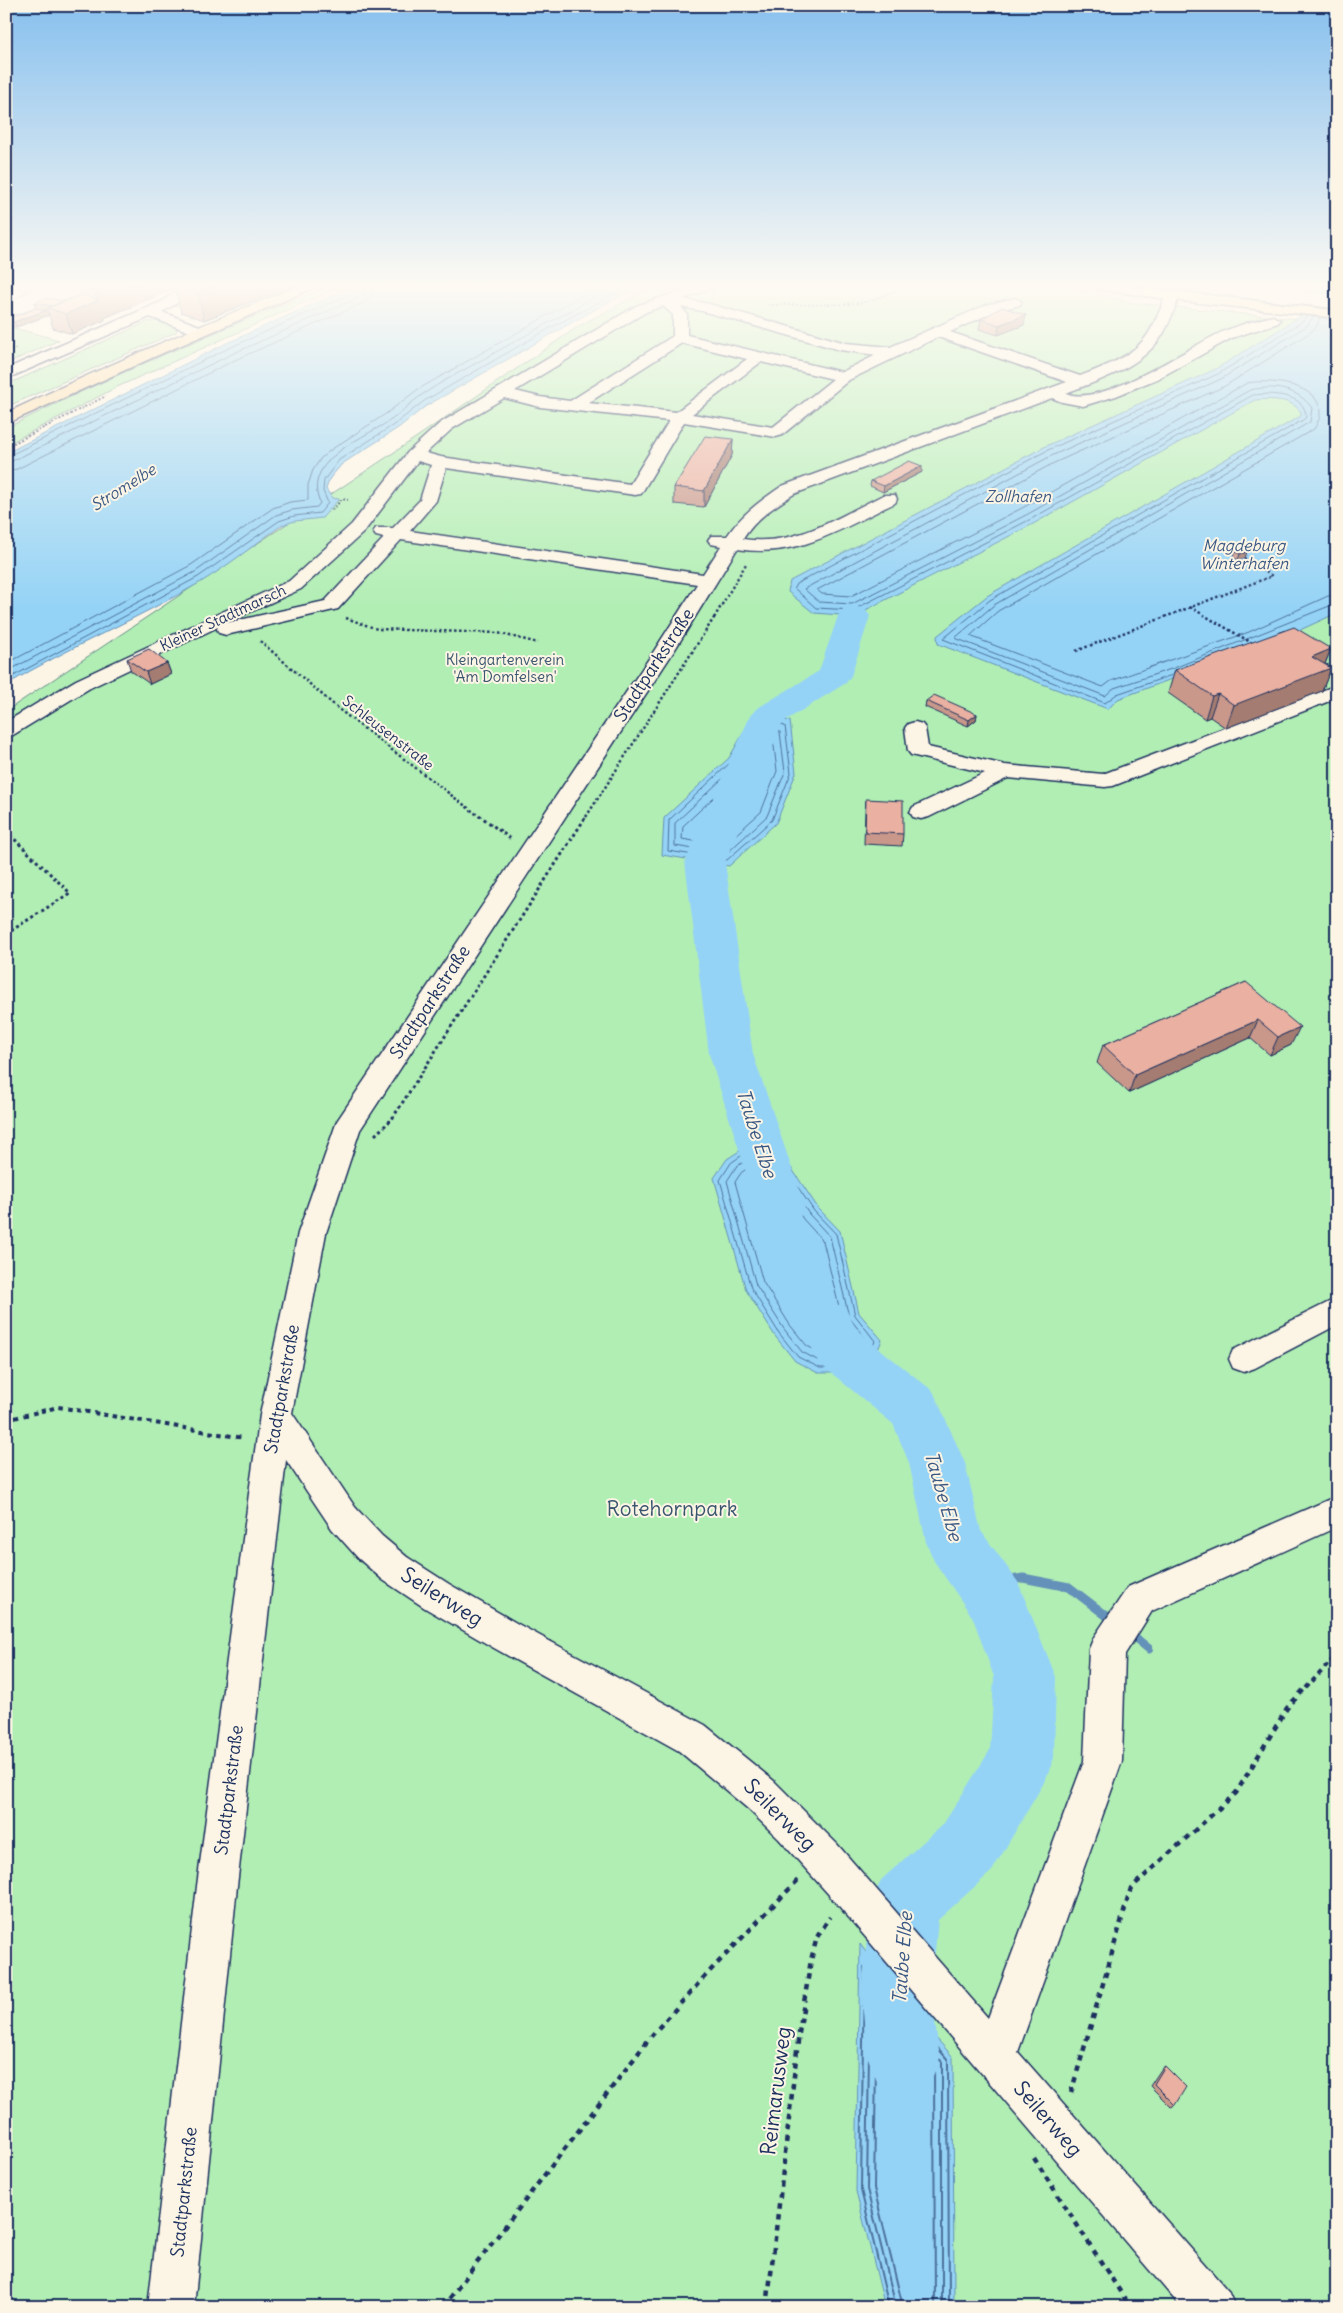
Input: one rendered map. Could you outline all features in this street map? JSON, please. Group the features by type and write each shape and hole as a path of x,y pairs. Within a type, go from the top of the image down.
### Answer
{"main road":[{"path":"6,419 63,392"}],"street":[{"path":"500,392 540,402 679,417 776,432 826,392"},
{"name":"Kleiner Stadtmarsch","path":"6,731 83,684 295,585 358,528 414,455 446,426 500,392"},
{"path":"574,406 596,392"},
{"path":"414,455 440,462 635,490 679,417 712,392"},
{"path":"1052,392 1067,399 1083,401 1114,392"},
{"name":"Stadtparkstraße","path":"171,2307 217,1886 274,1429 306,1253 347,1128 664,651 707,580 744,525 760,508 788,490 1052,392"},
{"path":"178,638 331,605 428,501 440,462"},
{"path":"715,539 777,547 796,542 890,498"},
{"path":"358,528 707,580"},
{"path":"915,728 918,752 1005,772 1105,781 1337,691"},
{"path":"921,812 1005,772"},
{"path":"1244,1359 1337,1310"},
{"name":"Seilerweg","path":"274,1429 370,1548 441,1599 692,1738 721,1758 750,1784 822,1856 995,2057 1045,2142 1212,2307"},
{"path":"995,2057 1103,1761 1107,1649 1140,1599 1337,1511"}],"path":[{"path":"332,510 342,499 348,500"},
{"path":"1076,651 1272,576 1235,553"},
{"path":"317,607 377,630 498,633 538,643"},
{"path":"1190,607 1252,643 1243,647"},
{"path":"337,1157 353,1156 392,1119 714,618"},
{"name":"Schleusenstraße","path":"239,626 273,651 339,710 407,764 529,852"},
{"path":"1315,658 1337,671"},
{"path":"6,832 70,893 6,934"},
{"path":"6,1420 58,1408 274,1429"},
{"path":"1130,2307 1045,2142 1131,1888 1236,1793 1287,1708 1337,1655"},
{"path":"443,2307 533,2186 695,1985 822,1856"},
{"name":"Reimarusweg","path":"767,2307 799,2033 813,1947 817,1936 827,1920 856,1896"}],"green space":[{"path":"6,392 40,392 6,407"},
{"path":"81,392 108,392 6,445 6,428"},
{"name":"Rotehornpark","path":"483,392 1337,392 1337,2307 6,2307 6,711"}],"water":[{"name":"Stromelbe","path":"129,392 451,392 426,406 398,428 342,464 330,478 326,489 332,498 339,499 322,518 295,521 282,525 201,582 6,685 6,453"},
{"name":"Magdeburg Winterhafen","path":"1165,392 1337,392 1337,613 1287,636 1118,699 1108,709 938,644 937,636 987,596 1301,416 1301,412 1292,404 1274,400 1255,400 1033,524 854,616 814,613 788,592 790,581 1046,446"},
{"path":"768,716 790,721 796,773 776,823 729,866 662,855 664,818 729,758 749,723"},
{"path":"749,1145 778,1148 818,1208 840,1231 859,1313 882,1340 868,1373 818,1373 795,1361 775,1336 746,1290 714,1178 727,1159"},
{"path":"860,1944 896,1993 953,2057 954,2307 885,2307 856,2191"}],"building":[{"path":"705,436 733,439 704,491 674,487"},
{"path":"909,461 922,466 884,486 871,481"},
{"path":"1242,549 1247,552 1240,554 1235,551"},
{"path":"1294,627 1331,649 1312,657 1331,668 1234,705 1218,694 1212,696 1175,670"},
{"path":"149,649 167,663 146,672 127,659"},
{"path":"934,695 977,714 969,720 926,701"},
{"path":"866,799 903,801 903,834 865,832"},
{"path":"1246,982 1300,1027 1278,1037 1258,1020 1135,1075 1103,1045"},
{"path":"1165,2066 1186,2087 1175,2105 1154,2084"}],"waterway":[{"name":"Taube Elbe","path":"781,1207 731,1054 705,862 768,716 834,676 854,616"},
{"name":"Taube Elbe","path":"827,1323 837,1346 914,1408 937,1463 955,1542 997,1602 1025,1677 1022,1758 968,1847 905,1904 896,1993 904,2058"},
{"path":"984,1585 1023,1578 1069,1587 1116,1623"},
{"path":"1127,1631 1149,1649"}],"water label":[{"name":"Zollhafen","path":"1018,496"}],"park label":[{"name":"Kleingartenverein 'Am Domfelsen'","path":"505,668"}]}
